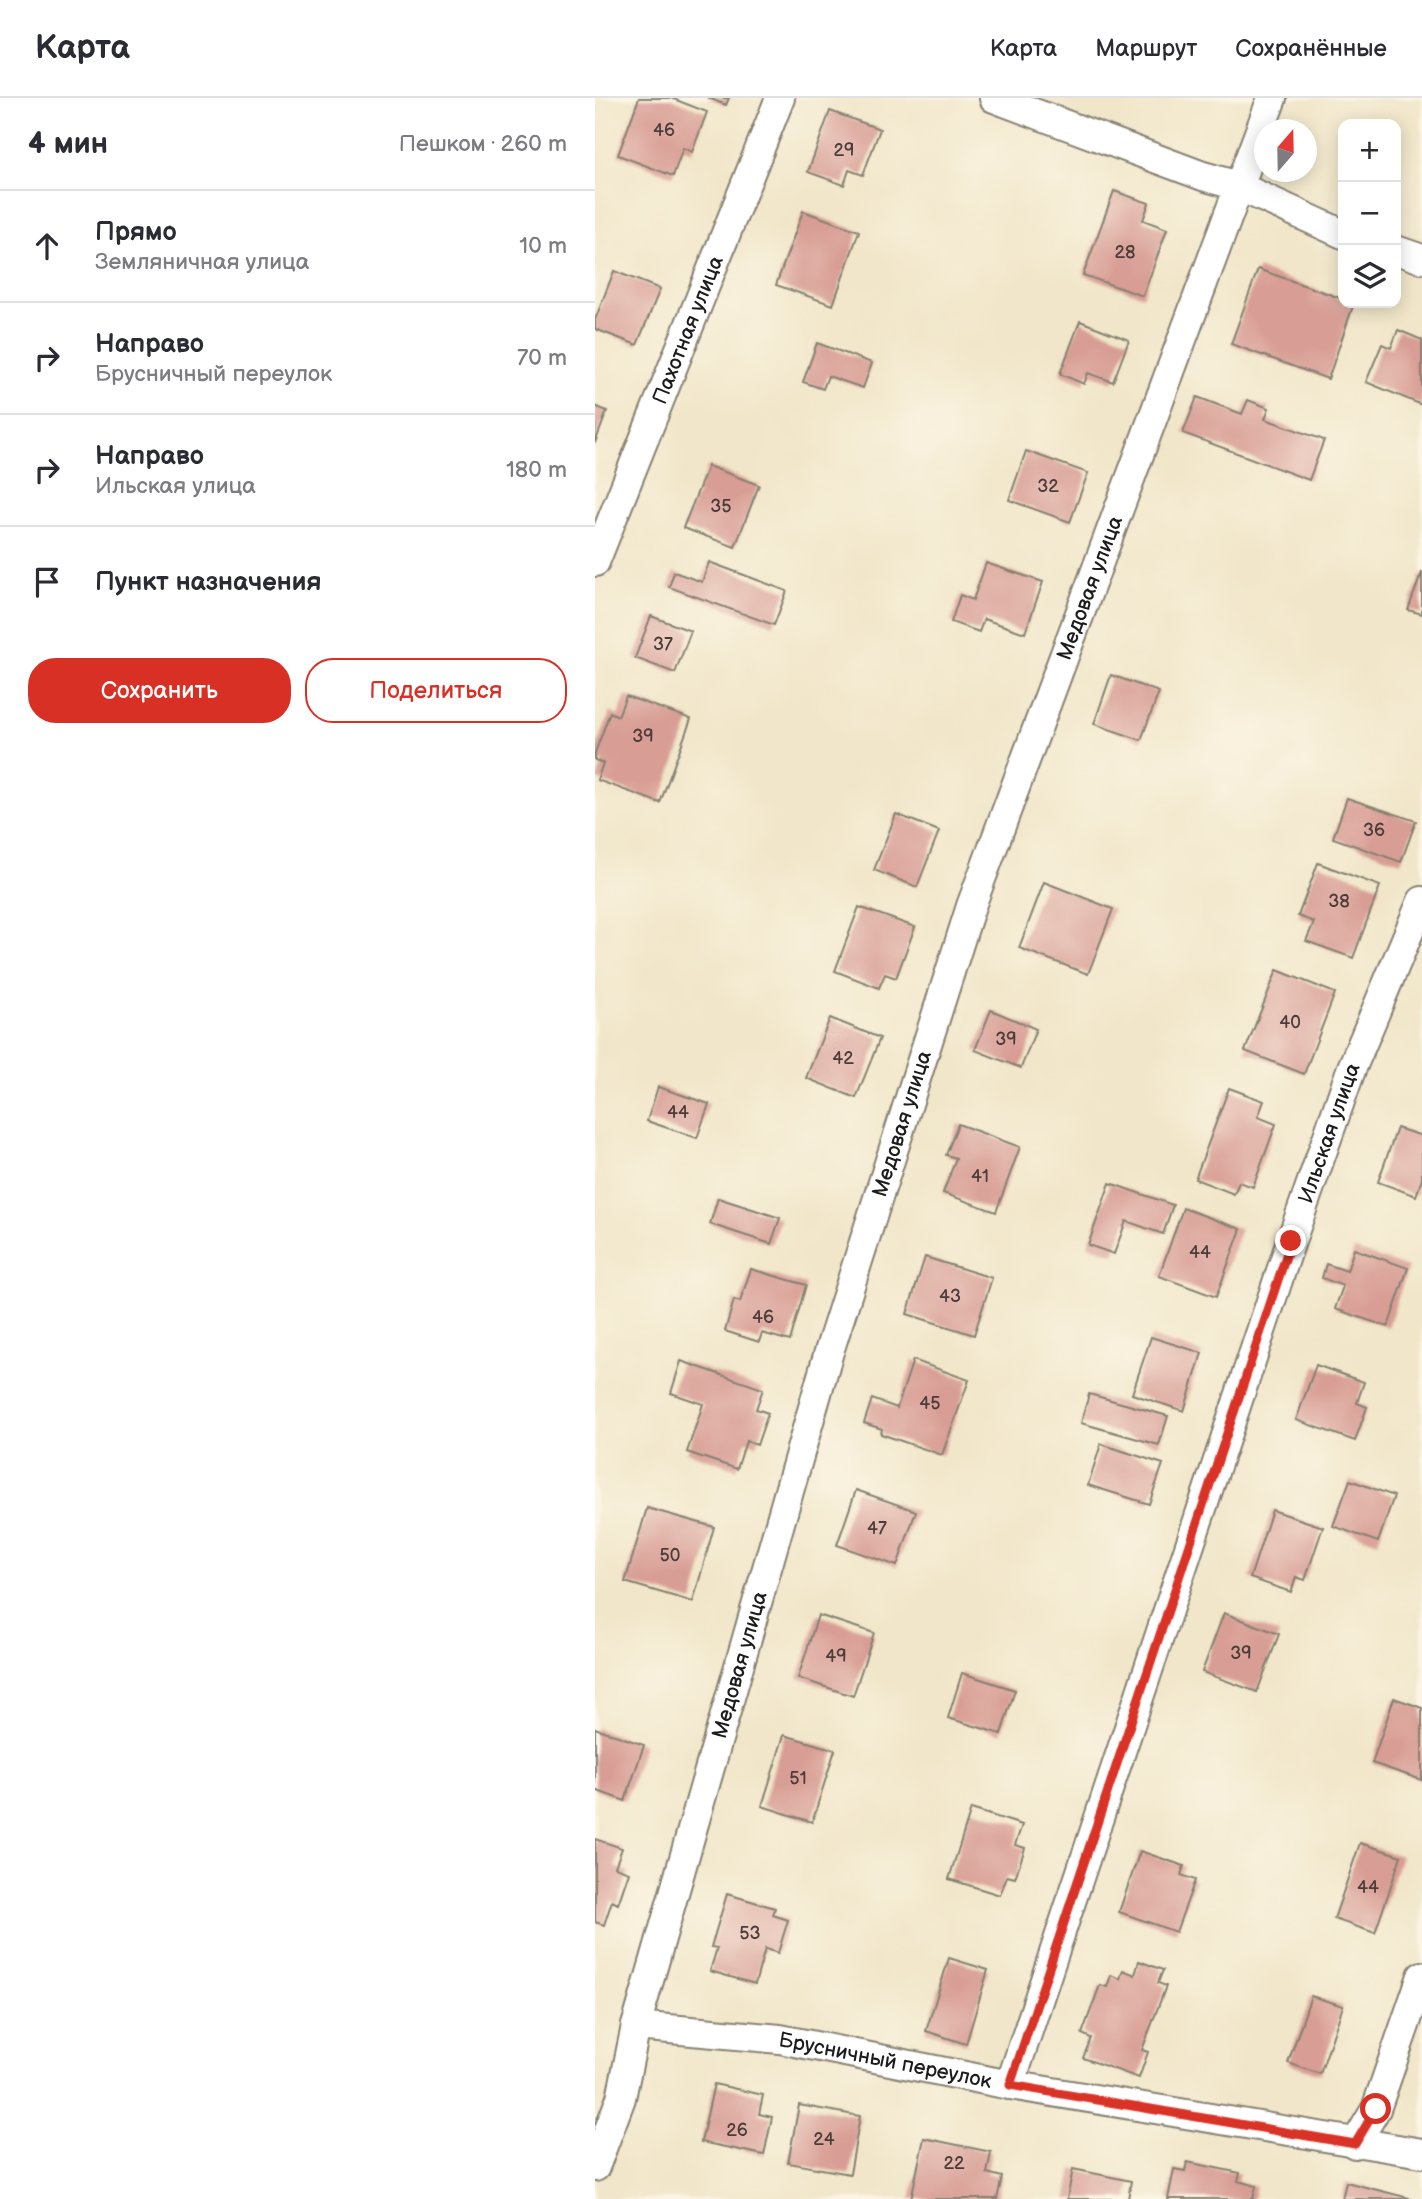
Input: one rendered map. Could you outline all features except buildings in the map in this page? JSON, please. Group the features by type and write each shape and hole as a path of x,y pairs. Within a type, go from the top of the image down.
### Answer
{"street":[{"name":"Пахотная улица","path":"595,562 780,98"},
{"path":"994,98 1203,176 1238,186 1338,232"},
{"name":"Медовая улица","path":"595,2167 621,2098 636,2026 803,1439 971,906 1107,547 1272,98"},
{"path":"1401,252 1422,259"},
{"name":"Ильская улица","path":"1010,2085 1300,1214 1351,1070 1422,901"},
{"path":"1355,2144 1376,2109 1422,1976"},
{"name":"Брусничный переулок","path":"636,2026 780,2039 1010,2085 1422,2153"}],"route":[{"path":"1291,1241 1010,2085 1355,2144 1376,2109"}]}
